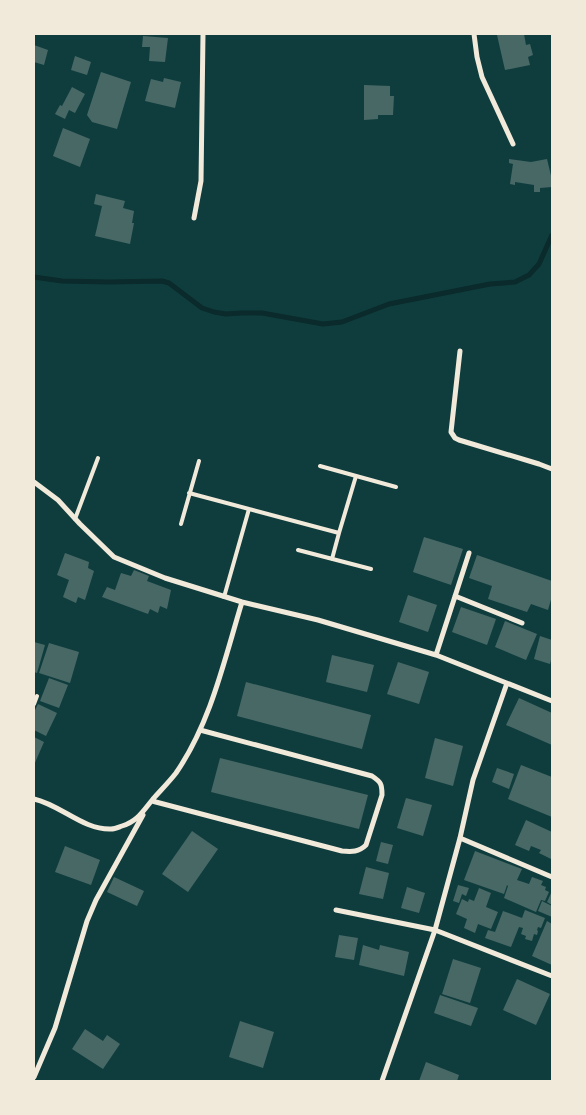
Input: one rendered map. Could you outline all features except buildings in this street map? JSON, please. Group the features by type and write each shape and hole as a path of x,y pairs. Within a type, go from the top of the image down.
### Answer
{"street":[{"path":"194,218 201,180 203,34"},
{"path":"474,34 482,77 513,144"},
{"path":"460,351 450,432 459,440 552,469"},
{"path":"34,482 58,500 114,557 165,578 224,597 318,620 436,655 552,701"},
{"path":"436,655 469,554"},
{"path":"455,596 522,623"},
{"path":"34,799 44,801 94,827 113,829 132,823 176,773 200,730 212,700 242,602"},
{"path":"382,1081 435,930 460,838 473,780 507,683"},
{"path":"152,801 342,851 358,851 366,845 382,795 380,781 372,776 200,730"},
{"path":"34,1077 55,1028 87,921 96,900 145,810"},
{"path":"460,838 552,877"},
{"path":"336,910 435,930 552,976"}],"lane":[{"path":"75,519 98,458"},
{"path":"181,524 198,461"},
{"path":"320,466 396,487"},
{"path":"332,558 356,476"},
{"path":"189,493 339,532"},
{"path":"224,597 249,509"},
{"path":"298,550 371,569"},
{"path":"34,704 37,696"}],"waterway":[{"path":"34,277 62,281 162,281 169,283 202,308 214,312 226,314 262,313 323,324 342,322 389,304 490,284 515,282 529,275 539,264 552,235"}]}
